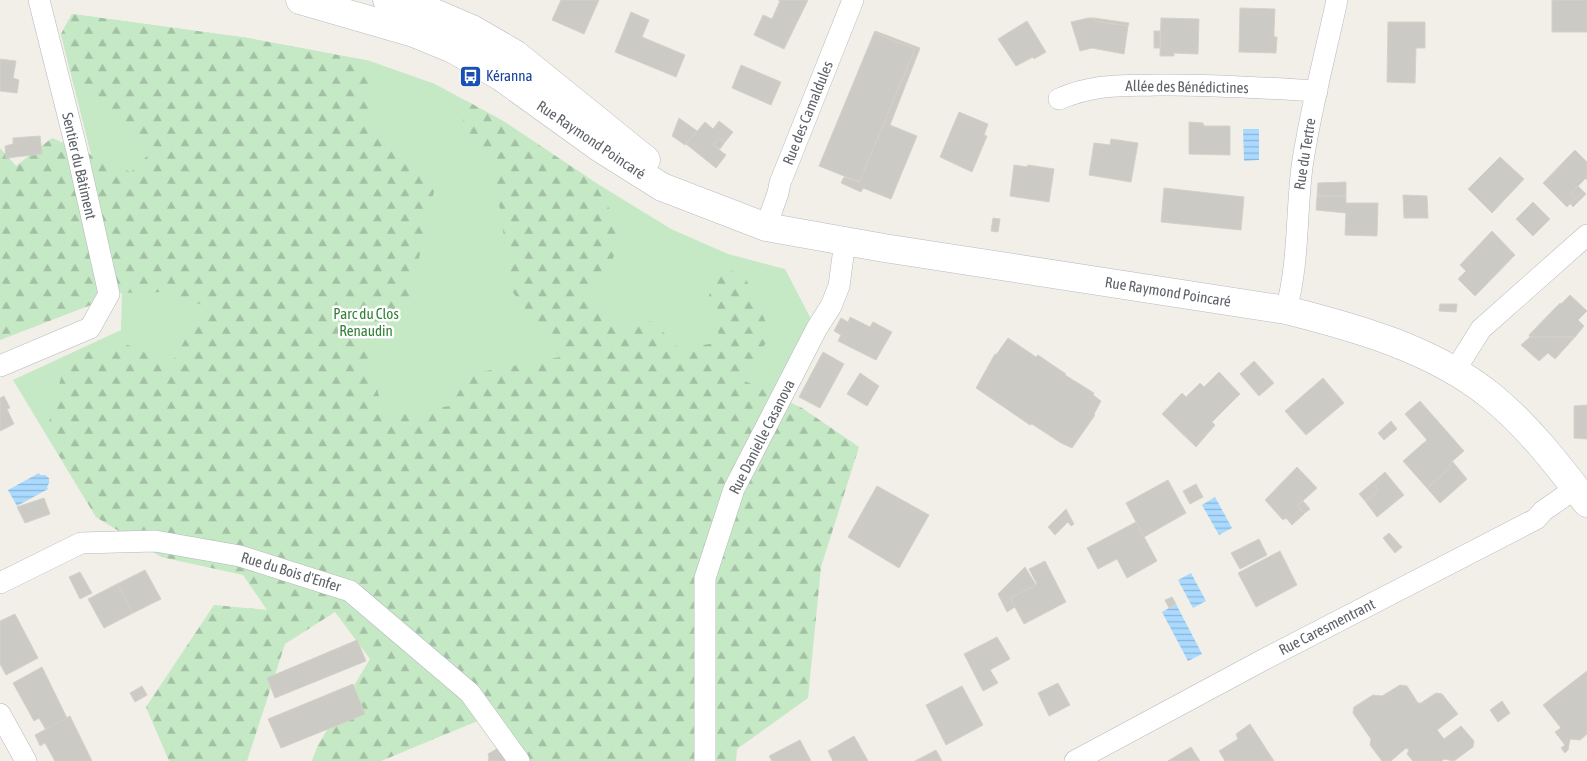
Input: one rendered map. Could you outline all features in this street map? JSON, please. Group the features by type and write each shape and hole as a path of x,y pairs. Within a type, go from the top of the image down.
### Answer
{"main road":[{"name":"Rue Raymond Poincaré","path":"300,0 414,32 454,49 500,76 600,148 662,187 766,227 1286,310 1371,334 1416,352 1454,372 1491,396 1538,442 1582,495"},
{"name":"Rue Raymond Poincaré","path":"387,0 446,18 472,29 515,54 692,197"}],"street":[{"name":"Sentier du Bâtiment","path":"0,366 90,328 109,294 76,147 38,0"},
{"name":"Rue des Camaldules","path":"766,227 780,183 853,0"},
{"name":"Rue du Tertre","path":"1286,310 1292,290 1304,155 1337,0"},
{"name":"Allée des Bénédictines","path":"1059,99 1075,92 1100,86 1200,84 1318,91"},
{"path":"1454,372 1481,329 1587,236"},
{"name":"Rue Danielle Casanova","path":"705,761 705,578 734,490 836,294 845,241"},
{"name":"Rue Caresmentrant","path":"1075,761 1263,660 1536,519 1543,511 1582,495"},
{"name":"Rue du Bois d'Enfer","path":"0,583 81,544 155,541 240,556 350,591 470,693 519,761"},
{"path":"0,714 26,761"}],"green space":[{"name":"Parc du Clos Renaudin","path":"72,14 248,38 370,61 435,84 503,121 593,181 671,229 728,254 785,269 812,321 744,452 530,761 472,677 402,605 96,517 13,380 121,330 122,293 101,195 61,34"},
{"name":"Parc du Clos Renaudin","path":"72,14 248,38 370,61 368,123 437,178 408,307 362,332 384,415 450,406 470,374 560,357 512,291 493,163 463,126 465,100 503,121 593,181 624,234 613,258 588,290 605,325 652,321 680,349 721,342 708,298 721,267 744,275 771,333 745,381 802,408 859,447 821,567 808,698 737,749 736,761 530,761 497,713 381,761 312,761 318,745 370,659 335,612 285,644 247,761 169,761 146,707 214,605 267,610 243,575 161,557 96,517 46,434 67,355 128,345 171,364 205,306 165,292 122,293 0,340 0,148 16,166 52,138 131,172 148,155 117,118 74,86 61,34"}],"water":[{"path":"1243,129 1259,129 1259,160 1244,161"},
{"path":"39,473 49,478 48,489 17,506 8,490"},
{"path":"1215,497 1232,528 1219,535 1202,505"},
{"path":"1191,573 1206,601 1193,608 1178,580"},
{"path":"1176,604 1202,654 1188,661 1162,612"}],"building":[{"path":"561,0 599,0 584,34 552,20"},
{"path":"778,0 808,0 784,49 754,35 763,15 772,19 780,1"},
{"path":"1552,0 1587,0 1587,32 1552,32"},
{"path":"1240,8 1275,9 1274,37 1277,37 1276,53 1239,52"},
{"path":"631,12 649,20 642,37 685,55 676,77 615,52"},
{"path":"1094,18 1094,21 1128,26 1124,54 1092,48 1080,51 1071,22"},
{"path":"1094,18 1129,23 1128,26 1094,21"},
{"path":"1161,18 1199,19 1198,54 1174,53 1174,56 1160,56"},
{"path":"1027,21 1046,52 1016,66 998,39"},
{"path":"1388,22 1425,22 1425,48 1416,48 1415,83 1387,82"},
{"path":"875,31 920,48 890,125 917,136 891,199 863,188 861,192 841,183 844,177 859,182 915,49 874,33"},
{"path":"1154,31 1160,31 1160,48 1154,48"},
{"path":"874,33 915,49 859,182 819,166"},
{"path":"0,59 16,61 13,78 19,80 17,93 0,91"},
{"path":"741,65 781,82 771,105 732,88"},
{"path":"959,112 988,124 984,135 987,136 972,172 940,157"},
{"path":"679,118 697,131 685,145 672,136"},
{"path":"719,121 733,132 725,142 719,138 713,145 726,155 716,168 686,144 705,122 713,129"},
{"path":"1189,122 1203,123 1204,126 1230,126 1230,155 1189,154"},
{"path":"40,136 42,154 6,158 5,146 13,144 13,138"},
{"path":"719,138 725,142 720,149 713,145"},
{"path":"1111,139 1138,143 1131,182 1089,175 1094,143 1110,145"},
{"path":"1575,150 1587,162 1587,180 1586,178 1571,193 1576,198 1567,207 1543,183"},
{"path":"1500,157 1524,179 1492,213 1468,189"},
{"path":"1014,165 1054,169 1049,202 1010,196"},
{"path":"1346,182 1346,196 1317,196 1318,183"},
{"path":"1578,186 1583,191 1576,198 1571,193"},
{"path":"1164,188 1244,197 1241,230 1161,222"},
{"path":"1583,191 1586,194 1573,207 1570,203"},
{"path":"1403,195 1427,196 1428,218 1404,218"},
{"path":"1317,196 1346,196 1346,203 1378,203 1377,236 1345,235 1346,213 1316,210"},
{"path":"1533,202 1550,219 1533,236 1516,219"},
{"path":"993,218 1000,219 998,232 991,231"},
{"path":"1492,231 1515,255 1475,296 1458,279 1466,271 1460,265"},
{"path":"1570,295 1587,311 1578,320 1584,326 1575,337 1530,337 1529,335"},
{"path":"1440,304 1457,304 1456,312 1439,311"},
{"path":"850,317 870,327 873,322 892,332 876,360 838,341 841,335 834,331 841,318 848,322"},
{"path":"1530,337 1575,337 1555,359 1548,353 1539,361 1521,345"},
{"path":"1008,338 1036,357 1038,355 1094,393 1093,395 1101,401 1095,415 1072,448 1032,424 1030,425 976,388 995,354"},
{"path":"823,352 844,364 820,408 799,397"},
{"path":"1254,361 1274,383 1259,396 1240,374"},
{"path":"1219,372 1240,394 1212,422 1215,425 1196,447 1162,414 1182,393 1186,397 1200,383 1204,387"},
{"path":"860,373 879,386 867,406 847,394"},
{"path":"1323,378 1344,403 1306,435 1285,411"},
{"path":"4,396 10,408 7,409 14,424 0,431 0,398"},
{"path":"1420,401 1464,451 1449,464 1451,467 1427,488 1403,461 1427,440 1405,414"},
{"path":"1587,405 1587,439 1574,438 1574,406"},
{"path":"1391,421 1397,429 1384,440 1378,433"},
{"path":"1452,461 1467,479 1440,503 1427,488 1451,467 1449,464"},
{"path":"1297,467 1317,488 1297,506 1305,513 1292,525 1286,518 1283,520 1265,500"},
{"path":"1385,472 1404,495 1377,517 1365,501 1379,491 1375,486 1380,482 1377,479"},
{"path":"1377,479 1380,482 1375,486 1379,491 1365,501 1359,494"},
{"path":"1168,480 1186,513 1144,537 1126,503"},
{"path":"1196,484 1203,497 1190,504 1183,491"},
{"path":"877,486 929,515 899,568 848,537"},
{"path":"44,498 50,514 25,523 17,507"},
{"path":"1303,501 1310,509 1305,513 1297,506"},
{"path":"1066,509 1074,524 1071,526 1068,522 1055,535 1048,527"},
{"path":"1136,522 1157,561 1127,578 1117,559 1098,569 1087,548"},
{"path":"1389,533 1402,547 1395,553 1383,538"},
{"path":"1259,539 1267,555 1240,569 1231,553"},
{"path":"1280,551 1297,585 1256,607 1238,573"},
{"path":"1045,561 1066,602 1024,624 1010,598 1037,584 1029,569"},
{"path":"1025,567 1036,585 1010,598 1015,607 1007,612 998,594"},
{"path":"145,570 161,599 133,613 117,584"},
{"path":"80,572 92,593 80,599 69,577"},
{"path":"117,584 133,613 104,628 88,599"},
{"path":"1172,597 1176,604 1169,608 1165,600"},
{"path":"15,614 38,658 6,675 0,664 0,621"},
{"path":"997,637 1010,659 990,670 998,683 983,691 964,654"},
{"path":"357,640 366,661 275,698 267,678"},
{"path":"42,667 67,718 46,730 39,718 34,721 13,683"},
{"path":"1587,671 1587,734 1580,740 1570,739 1568,750 1565,753 1561,748 1565,745 1555,732 1561,728 1543,705"},
{"path":"1058,683 1070,705 1049,716 1038,693"},
{"path":"353,684 365,714 281,748 268,719"},
{"path":"1400,685 1407,686 1418,703 1436,693 1442,694 1458,714 1437,730 1444,739 1461,726 1474,741 1473,747 1454,761 1444,759 1442,761 1413,761 1407,754 1409,750 1406,748 1391,761 1382,761 1370,745 1371,739 1353,713 1354,707 1373,695 1382,696"},
{"path":"142,686 147,695 135,702 130,693"},
{"path":"962,686 983,725 946,745 926,705"},
{"path":"1502,701 1510,713 1498,722 1490,710"},
{"path":"70,716 92,761 55,761 45,743 40,746 35,735"},
{"path":"1250,724 1274,761 1225,761 1219,751 1238,739 1236,734"},
{"path":"854,736 868,761 833,761 828,751"},
{"path":"800,740 811,761 772,761 769,756"},
{"path":"500,747 510,761 488,761 488,754"},
{"path":"1191,747 1200,761 1168,761"},
{"path":"936,750 942,761 915,761"}],"place":[{"name":"Kéranna","path":"470,76"}]}
